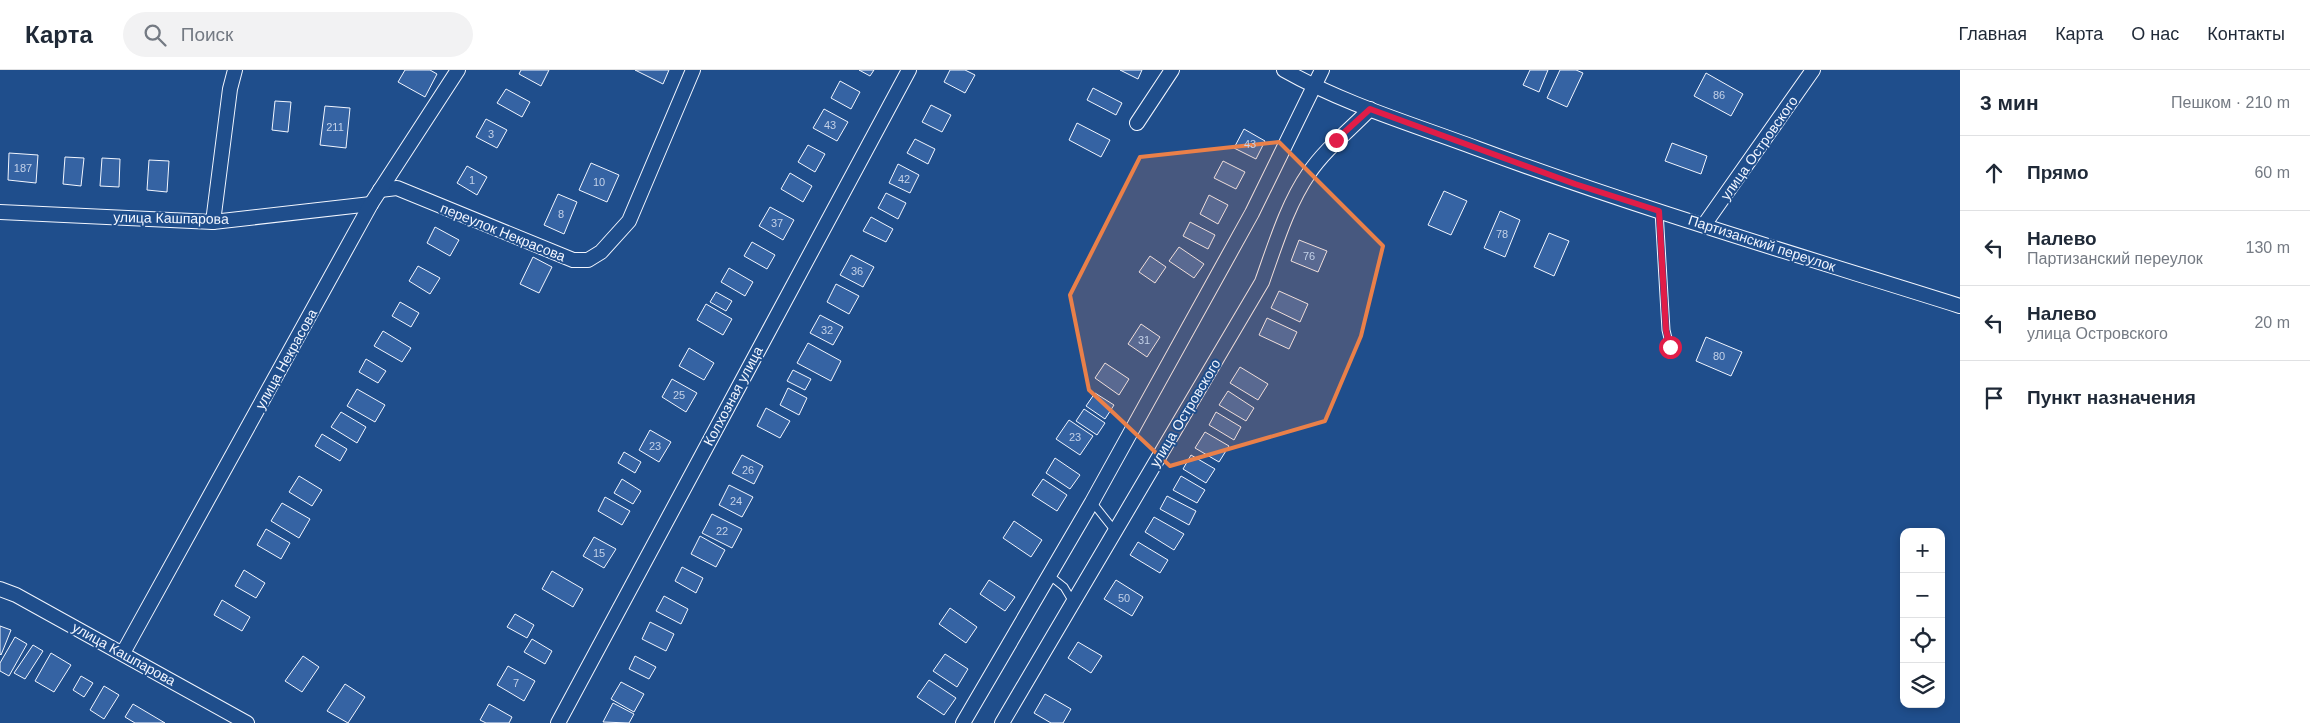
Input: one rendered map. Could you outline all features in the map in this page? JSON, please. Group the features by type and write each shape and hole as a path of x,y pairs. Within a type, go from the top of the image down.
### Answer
{"street":[{"path":"213,222 230,89 236,70"},
{"name":"улица Некрасова","path":"123,653 371,204 458,70"},
{"name":"переулок Некрасова","path":"380,190 397,188 573,260 588,260 601,252 629,221 693,70"},
{"name":"Колхозная улица","path":"558,723 909,70"},
{"path":"1137,123 1172,70"},
{"name":"Партизанский переулок","path":"1284,70 1370,109 1575,184 1960,306"},
{"path":"964,723 1092,502 1252,213 1322,70"},
{"name":"улица Островского","path":"1704,225 1813,70"},
{"name":"улица Островского","path":"1002,723 1262,282 1290,210 1308,173 1336,140 1370,109"},
{"name":"улица Кашпарова","path":"0,212 213,222 371,204"},
{"name":"улица Кашпарова","path":"0,589 16,595 123,653 247,723"}],"lane":[{"path":"1659,211 1666,330 1670,347"},
{"path":"1092,502 1116,531"},
{"path":"1049,575 1064,587 1073,603"}],"highlighted area":[{"path":"1279,142 1383,246 1361,336 1325,421 1170,466 1089,390 1070,295 1140,157"}],"building":[{"path":"405,70 430,70 437,74 425,97 398,82"},
{"path":"521,70 549,70 541,86 519,74"},
{"path":"635,70 669,70 663,84"},
{"path":"859,70 874,70 870,76"},
{"path":"950,70 965,70 975,75 965,93 944,82"},
{"path":"1120,70 1142,70 1138,79"},
{"path":"1530,70 1548,70 1539,92 1523,85"},
{"path":"1560,70 1576,70 1583,73 1567,107 1547,98"},
{"path":"1706,73 1743,94 1731,116 1694,96"},
{"path":"840,81 860,92 851,109 831,98"},
{"path":"1093,88 1122,103 1116,115 1087,100"},
{"path":"506,89 530,102 522,117 497,103"},
{"path":"275,101 291,102 288,132 272,130"},
{"path":"931,105 951,115 942,132 922,122"},
{"path":"325,106 350,108 346,148 320,145"},
{"path":"824,109 848,122 837,141 813,128"},
{"path":"486,119 507,130 497,148 476,137"},
{"path":"1077,123 1110,140 1101,157 1069,140"},
{"path":"1244,129 1265,141 1256,159 1234,148"},
{"path":"915,139 935,149 928,164 907,153"},
{"path":"1672,143 1707,156 1701,174 1665,161"},
{"path":"808,145 825,154 815,172 798,162"},
{"path":"9,153 38,155 36,183 8,180"},
{"path":"65,157 84,158 81,186 63,184"},
{"path":"102,158 120,159 119,187 100,186"},
{"path":"149,160 169,161 167,192 147,190"},
{"path":"1223,161 1245,172 1236,189 1214,178"},
{"path":"591,163 619,175 607,202 579,190"},
{"path":"898,164 919,175 910,193 889,183"},
{"path":"467,166 487,177 477,195 457,183"},
{"path":"790,173 812,186 803,202 781,189"},
{"path":"1444,191 1467,201 1451,235 1428,225"},
{"path":"886,193 906,203 898,219 878,208"},
{"path":"558,194 577,202 564,234 544,225"},
{"path":"1209,195 1228,205 1218,224 1200,214"},
{"path":"770,207 794,220 783,240 759,226"},
{"path":"1500,211 1520,220 1505,257 1484,248"},
{"path":"871,217 893,229 886,242 863,231"},
{"path":"1190,222 1215,235 1208,249 1183,236"},
{"path":"435,227 459,240 450,256 427,243"},
{"path":"1549,233 1569,241 1554,276 1534,267"},
{"path":"1299,240 1327,251 1318,272 1291,261"},
{"path":"752,242 775,255 767,269 744,256"},
{"path":"1179,247 1204,264 1194,278 1169,261"},
{"path":"851,255 874,267 863,287 840,275"},
{"path":"1150,256 1166,267 1155,283 1139,272"},
{"path":"533,257 552,267 539,293 520,284"},
{"path":"418,266 440,278 430,294 409,281"},
{"path":"729,268 753,282 745,296 721,282"},
{"path":"836,284 859,296 849,314 827,302"},
{"path":"1279,291 1308,304 1300,322 1271,308"},
{"path":"716,292 732,301 726,311 710,302"},
{"path":"400,302 419,313 411,327 392,316"},
{"path":"706,304 732,319 723,335 697,320"},
{"path":"820,315 843,327 833,345 810,333"},
{"path":"1267,318 1297,332 1289,349 1259,335"},
{"path":"1141,324 1160,337 1147,357 1128,344"},
{"path":"383,331 411,348 402,362 374,346"},
{"path":"1706,337 1742,352 1731,376 1696,361"},
{"path":"808,343 841,361 831,381 797,363"},
{"path":"689,348 714,363 704,380 679,366"},
{"path":"366,359 386,371 378,383 359,372"},
{"path":"1105,363 1129,379 1119,395 1095,378"},
{"path":"1240,367 1268,384 1258,400 1230,383"},
{"path":"793,370 811,379 805,390 787,381"},
{"path":"672,379 697,393 686,412 662,397"},
{"path":"788,388 807,398 799,415 780,405"},
{"path":"357,389 385,405 375,422 347,406"},
{"path":"1228,391 1254,408 1246,421 1219,405"},
{"path":"1095,393 1114,405 1105,419 1086,406"},
{"path":"766,408 790,421 780,438 757,426"},
{"path":"1084,409 1105,423 1097,435 1076,421"},
{"path":"341,412 366,427 357,443 331,427"},
{"path":"1216,412 1241,427 1234,440 1209,425"},
{"path":"1069,420 1093,436 1080,455 1056,439"},
{"path":"650,430 671,442 659,462 639,450"},
{"path":"1205,432 1229,446 1219,462 1195,448"},
{"path":"322,434 347,449 340,461 315,446"},
{"path":"624,452 641,462 635,473 618,463"},
{"path":"742,455 763,466 754,484 732,473"},
{"path":"1191,455 1215,469 1206,483 1183,469"},
{"path":"1055,458 1080,475 1070,489 1046,473"},
{"path":"299,476 322,490 312,506 289,492"},
{"path":"1181,476 1205,490 1197,503 1173,490"},
{"path":"622,479 641,491 633,504 614,493"},
{"path":"1043,479 1067,495 1057,511 1032,495"},
{"path":"729,485 753,497 742,517 719,505"},
{"path":"1167,496 1196,511 1189,525 1160,509"},
{"path":"605,497 630,511 622,525 598,511"},
{"path":"282,503 310,519 299,538 271,521"},
{"path":"712,514 742,529 732,548 702,533"},
{"path":"1154,517 1184,534 1174,550 1145,532"},
{"path":"1014,521 1042,540 1031,557 1003,538"},
{"path":"266,529 290,543 281,559 257,545"},
{"path":"700,536 725,550 716,567 691,554"},
{"path":"594,537 616,549 604,568 583,556"},
{"path":"1138,542 1168,560 1160,573 1130,555"},
{"path":"682,567 703,578 696,593 675,581"},
{"path":"244,570 265,583 256,598 235,586"},
{"path":"552,571 583,589 573,607 542,589"},
{"path":"989,580 1015,597 1005,611 980,594"},
{"path":"1116,580 1143,597 1132,616 1104,599"},
{"path":"664,596 688,609 681,624 656,611"},
{"path":"222,600 250,617 242,631 214,615"},
{"path":"950,608 977,627 966,643 939,624"},
{"path":"515,614 534,625 527,638 507,627"},
{"path":"650,622 674,634 666,651 642,639"},
{"path":"0,626 11,630 1,655 0,654"},
{"path":"15,637 27,644 9,676 0,671 0,663"},
{"path":"532,639 552,651 545,664 524,652"},
{"path":"1078,642 1102,656 1091,673 1068,658"},
{"path":"33,645 43,651 25,679 14,673"},
{"path":"51,653 71,665 54,692 35,681"},
{"path":"945,654 968,669 957,687 933,671"},
{"path":"303,656 319,667 302,692 285,681"},
{"path":"635,656 656,667 649,679 629,669"},
{"path":"508,666 535,681 524,701 497,685"},
{"path":"81,676 93,683 84,697 73,690"},
{"path":"929,680 956,698 944,715 917,697"},
{"path":"621,682 644,694 634,712 611,699"},
{"path":"345,684 365,697 348,723 327,711"},
{"path":"104,686 119,695 104,719 90,710"},
{"path":"1045,694 1071,709 1063,723 1051,723 1034,713"},
{"path":"613,703 634,714 629,723 603,722"},
{"path":"133,704 165,723 135,723 125,717"},
{"path":"489,704 512,717 509,723 486,723 480,720"}],"route":[{"path":"1336,140 1370,109 1575,184 1659,211 1666,330 1670,347"}]}
